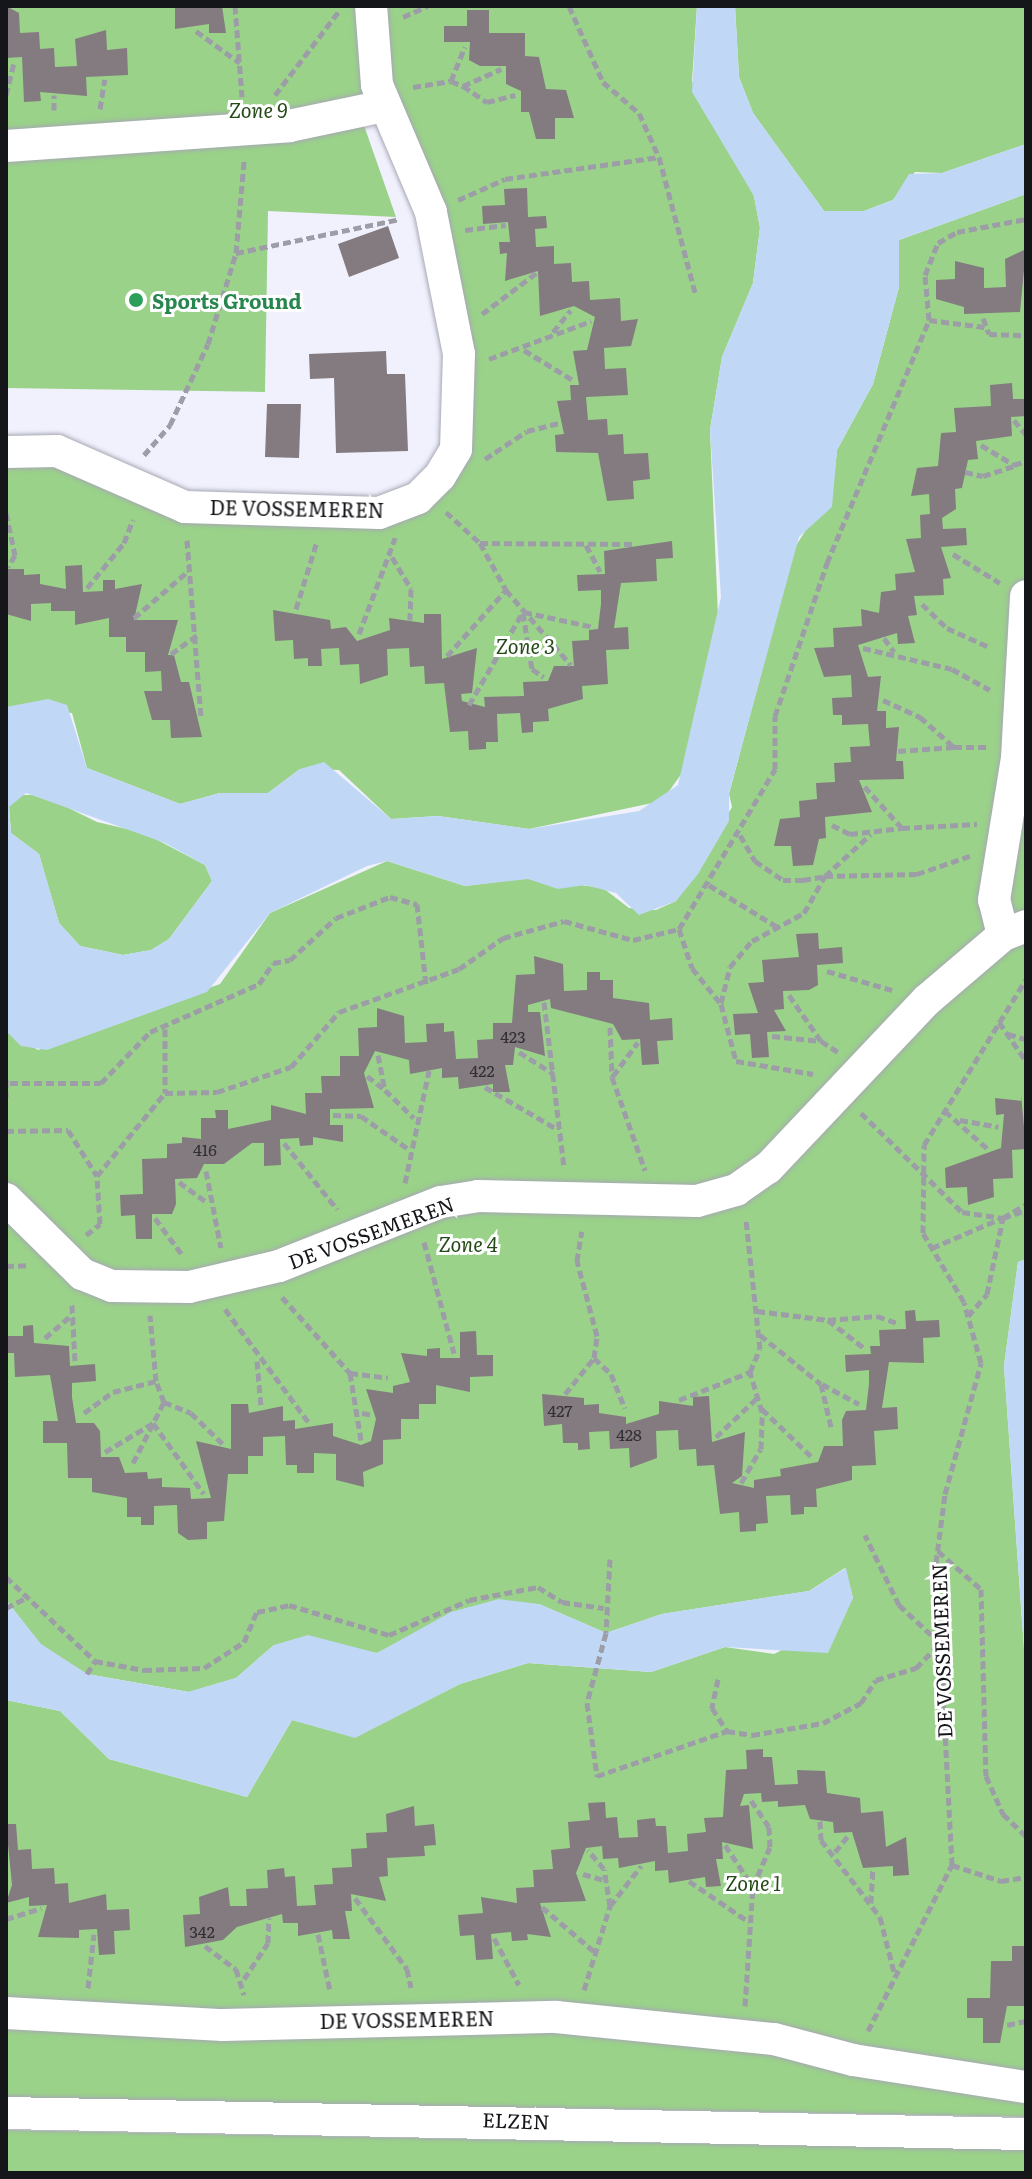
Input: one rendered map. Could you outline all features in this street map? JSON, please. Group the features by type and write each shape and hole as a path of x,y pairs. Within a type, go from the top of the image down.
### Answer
{"street":[{"path":"371,6 383,100 435,227 460,368 456,449 421,492"},
{"path":"6,146 249,127 383,100"},
{"name":"DE VOSSEMEREN","path":"6,452 57,451 185,507 326,512 421,492"},
{"name":"DE VOSSEMEREN","path":"6,1199 72,1264 112,1286 148,1287 211,1284 260,1272 411,1214 507,1192 657,1205 736,1190 768,1168 927,1000 1014,930 994,900 1020,703 1020,592"},
{"name":"DE VOSSEMEREN","path":"6,2013 246,2024 412,2017 577,2020 743,2037 853,2060 1026,2087"},
{"name":"ELZEN","path":"6,2113 1026,2134"}],"path":[{"path":"87,588 124,543 133,484 170,425 208,344 236,253 236,191 249,127 235,6"},
{"path":"249,127 343,6"},
{"path":"569,6 603,82 639,113 659,157 696,296"},
{"path":"196,31 240,63"},
{"path":"451,81 465,47"},
{"path":"6,95 14,62"},
{"path":"463,86 501,69"},
{"path":"383,100 451,81 487,102 515,95"},
{"path":"165,1093 217,1092 291,1067 339,1012 426,984 503,938 564,921 633,940 679,929 740,835 775,769 775,716 827,563 929,320 925,275 938,243 957,232 1026,219"},
{"path":"435,227 489,232 506,225"},
{"path":"455,331 536,273"},
{"path":"553,332 571,310"},
{"path":"983,318 989,334 1026,335"},
{"path":"929,320 985,327"},
{"path":"460,368 524,350 553,332 591,321"},
{"path":"524,350 573,380"},
{"path":"1014,420 1026,435"},
{"path":"359,634 421,492 558,423"},
{"path":"981,445 1014,465"},
{"path":"965,472 983,476 1026,461"},
{"path":"421,492 480,543 506,590 571,665"},
{"path":"185,507 201,718"},
{"path":"296,609 326,512"},
{"path":"6,513 6,525 15,555 8,567"},
{"path":"480,543 635,544"},
{"path":"586,545 600,571"},
{"path":"953,554 1020,592"},
{"path":"392,557 411,589 410,620"},
{"path":"134,618 189,571"},
{"path":"447,656 506,590"},
{"path":"922,604 947,628 1020,659"},
{"path":"523,612 594,627"},
{"path":"523,612 532,669 544,677"},
{"path":"469,705 523,612"},
{"path":"171,654 197,635"},
{"path":"884,638 894,653"},
{"path":"863,648 952,669 1020,703"},
{"path":"883,700 920,717 954,747 898,751"},
{"path":"864,786 902,828"},
{"path":"832,825 871,834 902,828 1004,839"},
{"path":"721,1004 730,967 752,941 804,913 825,876 871,834"},
{"path":"740,835 755,861 783,880 917,874 949,858 1004,839"},
{"path":"709,885 777,927"},
{"path":"6,1097 8,1081 101,1083 150,1032 165,1029 259,984 273,963 290,960 336,918 390,897 417,904 426,984"},
{"path":"679,929 692,968 721,1004 736,1061 804,1067 924,1167 962,1212 1003,1218 1026,1204"},
{"path":"827,971 927,1000"},
{"name":"DE VOSSEMEREN","path":"853,2060 952,1865 938,1551 945,1494 981,1363 968,1316 923,1233 924,1145 1026,979"},
{"path":"789,995 821,1041 860,1070"},
{"path":"544,1002 555,1075 557,1129 568,1197"},
{"path":"999,1022 1026,1061"},
{"path":"610,1027 612,1077 657,1205"},
{"path":"97,1176 165,1093 165,1029"},
{"path":"1006,1033 1026,1039"},
{"path":"772,1036 821,1041"},
{"path":"612,1077 638,1042"},
{"path":"519,1052 555,1075"},
{"path":"378,1055 385,1090"},
{"path":"429,1071 407,1148 411,1214 454,1353"},
{"path":"367,1076 414,1118"},
{"path":"485,1087 557,1129"},
{"path":"945,1111 959,1120 988,1149"},
{"path":"333,1115 361,1116 407,1148"},
{"path":"959,1120 998,1127"},
{"path":"6,1131 68,1130 97,1176 100,1224 72,1264 71,1315 75,1363"},
{"path":"284,1143 355,1236"},
{"path":"206,1171 211,1284"},
{"path":"179,1182 208,1203"},
{"path":"736,1190 757,1311 759,1335 750,1372 761,1409 761,1449 741,1483"},
{"path":"565,1394 594,1358 594,1306 577,1261 582,1231 601,1200"},
{"path":"932,1248 1026,1210"},
{"path":"155,1218 211,1284 257,1360 309,1423"},
{"path":"968,1316 987,1294 1003,1218"},
{"path":"260,1272 350,1373 362,1413 361,1440"},
{"path":"148,1287 156,1381 164,1402 191,1413 225,1446"},
{"path":"757,1311 828,1320 877,1316 900,1324"},
{"path":"45,1338 71,1315"},
{"path":"828,1320 864,1348"},
{"path":"759,1335 821,1384 859,1404"},
{"path":"594,1358 611,1374 625,1408"},
{"path":"257,1360 261,1407"},
{"path":"679,1400 750,1372"},
{"path":"350,1373 388,1378"},
{"path":"84,1413 113,1392 156,1381"},
{"path":"821,1384 831,1427"},
{"path":"716,1437 758,1397"},
{"path":"133,1463 164,1402"},
{"path":"761,1409 813,1458"},
{"path":"362,1413 373,1415"},
{"path":"105,1452 153,1423"},
{"path":"153,1423 204,1494"},
{"path":"610,1559 604,1608 606,1633 587,1703 597,1776 727,1731 752,1735 823,1723 861,1703 876,1680 916,1668 940,1643 899,1605 865,1535"},
{"path":"938,1551 981,1589 986,1776 1003,1814 1026,1836"},
{"path":"6,1577 95,1661 144,1670 204,1668 244,1642 257,1612 289,1605 389,1635 469,1600 538,1587 562,1602 604,1608"},
{"path":"8,1607 28,1597"},
{"path":"87,1674 95,1661"},
{"path":"718,1679 712,1708 727,1731"},
{"path":"743,2037 753,1887 770,1847 769,1827 749,1797"},
{"path":"820,1821 821,1840 835,1852 871,1904 896,1977"},
{"path":"835,1852 848,1836"},
{"path":"725,1845 753,1887"},
{"path":"577,2020 610,1906 607,1881 588,1850"},
{"path":"952,1865 1001,1881 1026,1877"},
{"path":"610,1906 641,1866"},
{"path":"871,1904 873,1870"},
{"path":"583,1874 607,1881"},
{"path":"689,1881 749,1922"},
{"path":"355,1898 407,1969 412,2017"},
{"path":"542,1907 597,1954"},
{"path":"6,1919 41,1908"},
{"path":"246,2024 244,1979 268,1943 269,1918"},
{"path":"88,2018 94,1934"},
{"path":"318,1934 326,1947 333,2020"},
{"path":"494,1938 514,1965 525,2018"},
{"path":"205,1946 244,1979"},
{"path":"1007,2025 1026,2021"}],"green space":[{"name":"Zone 3","path":"6,6 697,6 692,81 754,196 760,228 753,283 722,357 710,430 718,616 687,766 662,801 529,829 438,816 391,819 339,770 300,769 268,793 220,793 180,804 87,768 72,713 6,707 6,452 185,507 379,513 440,476 459,354 385,106 360,114 396,217 268,211 265,392 6,388"},
{"path":"735,6 1026,6 1026,144 942,173 915,172 893,200 864,211 824,211 753,113 739,77"},
{"name":"Zone 4","path":"1026,194 1026,1259 1018,1262 1004,1366 1026,1677 1026,2117 6,2098 6,1700 60,1711 109,1759 247,1797 292,1720 355,1737 460,1684 528,1663 651,1672 725,1647 774,1654 838,1622 853,1598 845,1568 809,1591 662,1614 606,1633 539,1604 412,1635 377,1653 274,1645 236,1678 189,1692 87,1674 41,1645 6,1600 6,1031 38,1050 220,984 270,913 387,861 465,886 528,878 603,888 629,908 656,910 676,901 732,807 729,794 795,547 833,488 837,450 873,384 899,287 899,240"},
{"path":"19,795 42,795 97,822 144,833 205,865 212,881 169,939 151,950 123,955 80,946 59,923 39,854 11,833 9,807"},
{"path":"6,2130 1026,2150 1026,2173 6,2173"}],"water":[{"path":"697,6 735,6 739,77 753,113 824,211 864,211 893,200 909,174 942,173 1026,144 1026,194 899,240 899,287 873,384 837,450 832,507 799,537 729,793 729,821 698,874 676,901 639,915 616,893 585,885 558,889 528,879 465,886 387,861 367,866 270,913 207,992 47,1050 21,1046 6,1031 6,707 48,699 67,705 87,768 180,804 220,793 268,793 300,769 324,762 391,819 438,816 529,829 639,811 678,785 721,597 710,430 722,357 753,283 760,228 754,196 692,92","holes":["26,793 165,843 205,865 212,881 169,939 151,950 123,955 80,946 59,923 39,854 11,833 9,807"]},
{"path":"1026,1259 1026,1677 1004,1366 1018,1262"},
{"path":"846,1568 853,1598 828,1653 725,1647 651,1672 528,1663 460,1684 355,1738 292,1720 247,1797 109,1759 60,1711 6,1700 6,1600 41,1644 87,1674 188,1692 236,1678 274,1645 308,1635 377,1653 451,1612 499,1599 539,1604 606,1633 662,1614 809,1591"}],"building":[{"path":"6,6 19,13 20,33 39,32 40,49 54,48 55,67 77,66 75,39 106,30 107,50 127,48 128,75 86,77 87,96 40,92 41,101 24,102 22,57 6,58"},
{"path":"175,6 222,6 226,33 209,33 209,24 175,29"},
{"path":"467,10 489,10 489,33 525,33 525,56 539,57 546,89 566,90 574,118 555,118 555,139 536,139 529,112 521,112 521,91 506,84 506,66 480,66 469,60 470,42 444,42 444,26 467,26"},
{"path":"527,188 528,217 546,216 547,228 535,229 536,247 554,246 554,264 571,263 572,282 589,281 590,300 620,298 621,321 638,319 631,346 604,348 605,369 626,368 628,395 586,397 588,420 607,419 608,435 623,434 624,454 648,453 650,479 633,481 634,499 607,501 598,453 556,452 555,435 564,434 557,401 571,400 570,385 579,385 573,351 587,350 595,317 574,306 540,316 538,271 505,281 507,253 500,254 499,242 510,242 508,222 483,224 482,206 505,205 504,189"},
{"path":"388,226 399,258 349,277 338,244"},
{"path":"1026,249 1020,312 964,314 964,307 936,299 936,280 955,279 955,261 984,268 984,288 1006,287 1005,259"},
{"path":"386,351 387,374 405,374 408,451 336,453 334,378 310,379 309,354"},
{"path":"1012,383 1013,399 1026,399 1026,416 1011,417 1012,436 976,441 978,459 968,460 962,488 955,489 956,509 942,518 943,529 966,528 967,545 941,547 951,578 943,579 944,595 914,596 917,615 908,616 915,643 898,644 897,633 858,645 868,677 881,676 877,711 886,711 886,728 899,727 896,761 903,761 904,779 859,780 872,812 825,817 826,838 819,839 813,865 793,866 791,846 774,846 780,819 800,817 799,801 817,799 816,783 835,782 834,763 851,762 850,747 870,746 868,724 842,725 842,715 833,715 832,698 852,697 851,675 824,677 814,648 834,647 833,628 862,626 861,609 879,613 881,592 896,590 895,574 915,572 906,539 921,538 920,515 930,514 929,494 911,496 917,468 938,466 941,433 956,432 954,408 991,406 990,385"},
{"path":"267,404 301,404 299,458 265,457"},
{"path":"672,541 673,558 656,559 657,581 621,583 614,628 628,627 629,649 606,650 608,684 582,686 583,699 548,709 549,721 533,722 533,732 522,733 520,713 497,714 498,742 486,742 486,749 469,750 468,731 450,732 444,683 425,684 424,666 410,667 409,648 387,649 388,675 360,684 359,664 340,665 339,648 321,649 322,666 308,666 308,658 294,659 293,640 275,641 273,610 330,620 331,629 346,627 357,641 390,630 389,618 424,623 424,614 441,614 442,659 477,648 472,693 461,694 462,701 485,707 484,697 524,696 523,682 548,681 554,666 574,666 572,641 589,640 589,630 598,629 601,604 601,590 578,591 577,575 605,574 604,551"},
{"path":"82,565 83,592 103,591 103,580 115,580 115,589 142,584 134,620 178,620 168,655 174,655 181,682 189,682 202,737 171,738 170,720 152,720 144,691 162,691 161,671 145,672 145,652 126,652 126,637 109,637 109,618 75,625 75,611 51,611 51,603 31,604 31,621 6,614 6,569 24,569 24,575 40,574 40,584 66,589 65,566"},
{"path":"818,933 819,949 842,947 843,963 817,965 818,985 809,990 783,991 784,1009 774,1010 786,1031 767,1032 769,1057 752,1058 750,1034 735,1035 733,1014 758,1013 748,983 764,982 762,960 799,957 796,934"},
{"path":"534,956 563,964 564,991 587,990 587,972 600,972 600,980 613,980 613,998 649,1003 650,1020 672,1018 673,1040 657,1041 659,1064 642,1065 640,1039 622,1040 613,1024 551,1008 550,999 528,1005 528,1012 540,1012 545,1056 515,1047 513,1065 505,1065 510,1092 493,1092 493,1084 459,1089 458,1077 442,1078 442,1068 410,1074 409,1060 375,1051 364,1073 374,1108 330,1109 330,1125 343,1125 343,1142 313,1137 313,1145 300,1146 299,1138 280,1139 281,1165 264,1166 264,1143 252,1143 224,1164 204,1164 197,1178 175,1179 176,1204 172,1214 152,1214 152,1239 136,1239 135,1215 121,1216 120,1195 143,1194 142,1159 167,1158 167,1144 182,1143 182,1137 201,1139 201,1118 216,1118 215,1110 228,1110 228,1129 271,1120 271,1105 306,1114 305,1093 322,1093 321,1076 340,1076 340,1056 359,1056 358,1028 377,1027 377,1008 404,1016 405,1043 427,1042 426,1024 444,1023 444,1032 454,1031 456,1059 478,1058 477,1040 493,1039 493,1023 512,1023 516,975 535,974"},
{"path":"995,1098 1022,1101 1026,1149 1012,1150 1013,1178 993,1179 994,1197 968,1205 967,1187 946,1188 945,1168 1001,1148 1004,1114 996,1115"},
{"path":"915,1310 916,1321 939,1320 940,1337 923,1338 924,1363 889,1362 882,1408 897,1407 898,1429 874,1431 876,1465 852,1466 852,1480 816,1489 817,1507 804,1507 804,1514 791,1515 790,1495 766,1496 768,1523 756,1524 756,1531 740,1532 739,1512 720,1514 714,1465 697,1466 696,1449 679,1450 678,1430 656,1431 657,1458 630,1468 629,1448 610,1449 609,1431 589,1432 590,1449 578,1450 578,1443 563,1443 562,1424 544,1426 542,1394 584,1398 584,1405 599,1404 599,1413 626,1417 626,1424 659,1414 659,1401 693,1406 693,1397 709,1396 712,1442 745,1432 742,1476 732,1483 754,1488 754,1480 781,1476 780,1469 818,1462 824,1446 843,1446 842,1420 846,1411 866,1410 869,1384 869,1370 846,1372 845,1355 871,1354 870,1346 880,1346 879,1330 906,1329 905,1311"},
{"path":"33,1325 34,1343 69,1346 70,1366 95,1364 96,1381 72,1383 72,1397 76,1423 94,1423 100,1431 101,1457 119,1457 125,1473 147,1472 148,1479 162,1478 162,1487 190,1488 191,1499 211,1498 196,1441 231,1449 231,1404 248,1404 249,1413 283,1406 283,1421 295,1420 295,1429 333,1423 333,1436 361,1445 371,1441 376,1419 366,1389 393,1393 393,1386 410,1382 401,1353 427,1356 427,1349 440,1348 440,1358 460,1358 460,1332 476,1331 477,1355 493,1355 493,1376 470,1377 470,1392 436,1385 436,1404 419,1404 419,1419 401,1419 401,1439 383,1440 383,1464 363,1472 364,1487 336,1480 336,1454 314,1453 314,1473 297,1473 297,1465 286,1465 285,1436 263,1437 263,1456 248,1456 248,1474 228,1474 224,1521 207,1522 207,1539 188,1540 178,1533 177,1505 154,1506 154,1525 141,1525 141,1517 127,1517 127,1498 92,1492 92,1478 68,1478 67,1443 43,1443 43,1421 58,1421 50,1375 15,1377 14,1353 6,1353 6,1336 23,1336 23,1326"},
{"path":"763,1749 763,1757 772,1757 775,1785 798,1784 797,1770 825,1771 827,1793 860,1798 861,1813 883,1811 886,1847 906,1837 909,1875 893,1876 893,1866 863,1868 852,1832 834,1833 833,1822 810,1819 805,1805 778,1807 778,1801 762,1802 761,1793 744,1794 740,1806 749,1805 753,1849 722,1842 723,1859 716,1859 721,1886 706,1887 705,1877 669,1883 668,1870 655,1871 655,1861 619,1868 618,1858 603,1859 602,1846 586,1848 576,1873 586,1901 540,1903 551,1937 527,1934 528,1940 512,1941 511,1932 491,1934 493,1959 476,1960 474,1935 460,1936 458,1915 483,1913 481,1897 517,1903 516,1888 534,1887 533,1870 553,1869 551,1850 570,1848 568,1822 590,1820 588,1803 605,1802 606,1818 617,1817 619,1838 638,1837 637,1820 655,1818 656,1826 666,1826 668,1853 688,1851 687,1834 706,1832 704,1818 723,1817 726,1770 747,1769 746,1750"},
{"path":"414,1806 415,1826 434,1824 436,1845 424,1846 425,1856 387,1858 388,1876 379,1877 386,1901 351,1894 352,1911 345,1911 350,1939 333,1939 332,1930 298,1936 298,1923 283,1923 282,1914 237,1927 223,1940 185,1947 183,1915 200,1914 199,1897 228,1887 230,1906 247,1906 246,1889 268,1888 267,1870 284,1868 285,1877 295,1876 297,1906 316,1905 314,1885 333,1884 332,1868 352,1867 351,1849 367,1848 366,1833 387,1832 386,1814"},
{"path":"6,1824 16,1824 18,1850 31,1849 32,1869 54,1868 55,1884 68,1883 69,1903 106,1894 107,1910 129,1909 130,1930 114,1931 115,1954 99,1955 97,1929 79,1930 79,1938 38,1937 47,1905 29,1906 29,1897 6,1903 12,1885"},
{"path":"1012,1946 1026,1946 1026,2006 1007,2006 1000,2043 983,2043 983,2018 967,2018 967,1998 990,1998 991,1961 1012,1961"}],"place":[{"name":"Sports Ground","path":"136,300"}],"park label":[{"name":"Zone 9","path":"258,109"},
{"name":"Zone 1","path":"753,1882"}]}
